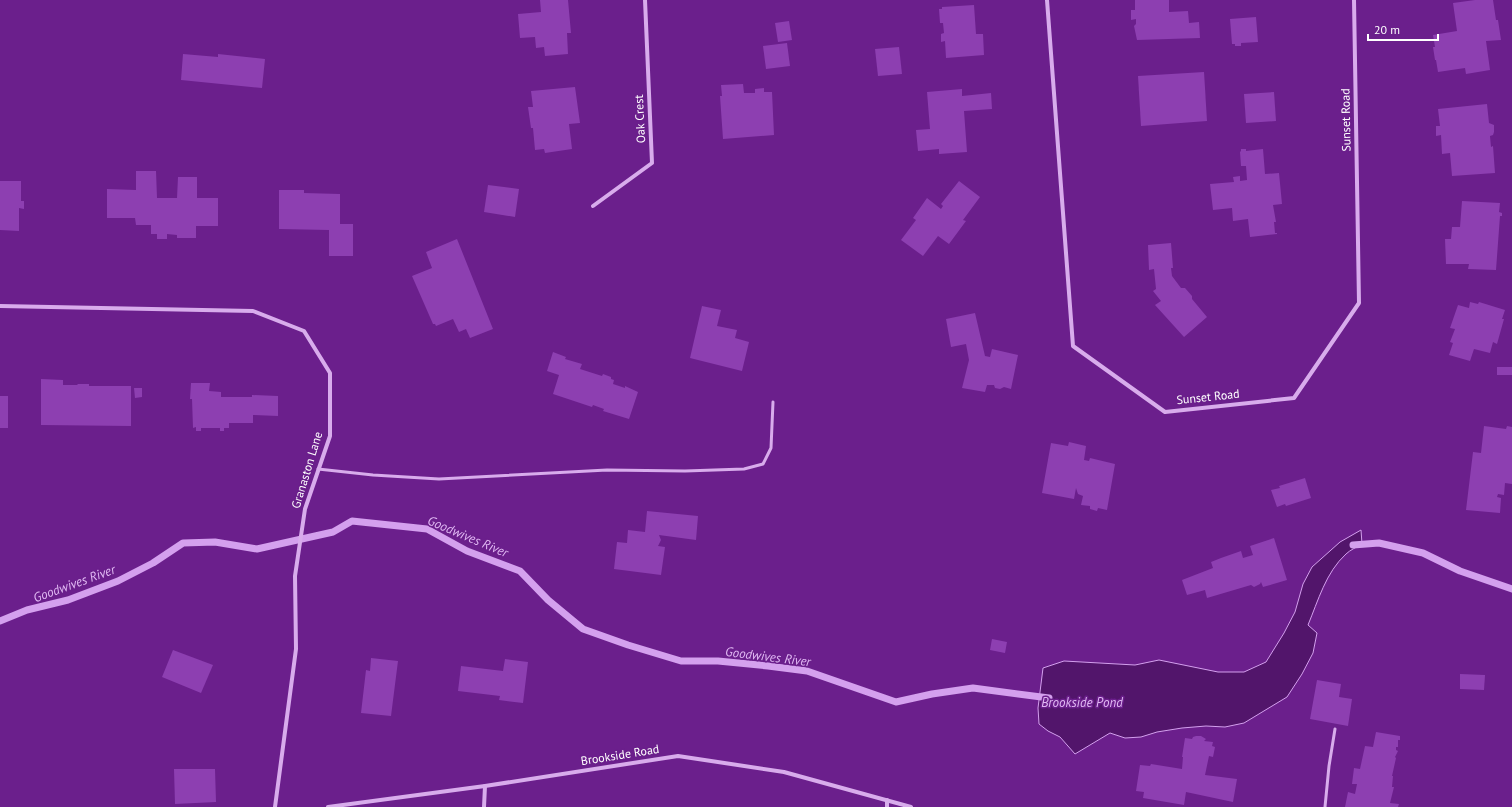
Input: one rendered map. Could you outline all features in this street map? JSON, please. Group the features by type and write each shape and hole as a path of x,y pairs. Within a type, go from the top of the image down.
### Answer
{"street":[{"name":"Oak Crest","path":"593,206 652,163 645,0"},
{"name":"Sunset Road","path":"1047,0 1073,346 1165,412 1294,398 1359,302 1354,0"},
{"name":"Granaston Lane","path":"0,306 254,312 304,331 330,373 330,436 304,509 295,576 296,649 275,807"},
{"name":"Brookside Road","path":"328,807 485,786 678,756 784,772 911,807"},
{"path":"484,807 485,786"},
{"path":"887,800 887,807"}],"lane":[{"path":"318,469 373,475 439,479 607,470 685,471 744,469 763,464 771,448 773,402"},
{"path":"1325,807 1329,766 1335,730"}],"water":[{"name":"Brookside Pond","path":"1361,530 1362,544 1339,561 1328,578 1319,597 1308,625 1317,633 1313,653 1302,674 1287,697 1244,723 1225,727 1206,726 1182,728 1157,732 1141,737 1125,738 1110,733 1075,754 1060,737 1048,731 1039,724 1038,708 1043,668 1064,661 1135,665 1159,660 1218,672 1244,672 1266,662 1295,612 1303,584 1312,567 1340,542"}],"building":[{"path":"540,0 568,0 571,33 567,33 568,54 545,56 544,47 536,48 535,37 520,38 518,14 541,12"},
{"path":"1135,0 1169,0 1169,12 1188,11 1189,23 1199,22 1200,38 1137,40 1134,26 1136,24 1136,19 1131,20 1131,10 1135,10"},
{"path":"1475,0 1493,0 1496,20 1498,20 1501,40 1486,41 1490,70 1466,74 1465,68 1438,72 1433,47 1435,47 1433,35 1457,31 1453,3"},
{"path":"974,5 976,34 983,34 984,55 946,58 945,41 941,42 941,34 944,33 943,23 940,23 939,9 942,9 942,7"},
{"path":"1256,17 1258,42 1241,43 1241,46 1235,46 1235,44 1232,44 1230,19"},
{"path":"789,21 792,40 778,42 775,23"},
{"path":"787,43 790,66 766,69 763,46"},
{"path":"899,47 902,74 878,76 875,49"},
{"path":"183,54 218,57 218,54 265,59 262,88 181,80"},
{"path":"1204,72 1207,121 1141,126 1138,76"},
{"path":"743,84 744,93 755,93 755,89 764,88 764,92 772,92 774,135 723,139 720,96 722,96 721,85"},
{"path":"575,87 580,123 569,124 572,149 545,153 544,149 535,150 533,128 531,128 528,107 533,107 531,91"},
{"path":"962,89 962,96 991,93 992,109 964,111 967,152 939,154 939,149 918,151 916,130 930,129 927,92"},
{"path":"1274,92 1276,121 1246,123 1244,94"},
{"path":"1487,104 1489,123 1494,125 1493,135 1490,136 1491,147 1493,146 1495,173 1452,176 1450,153 1442,154 1441,135 1436,136 1436,126 1440,126 1438,109"},
{"path":"1241,149 1246,149 1246,151 1263,149 1265,174 1279,173 1282,204 1273,205 1276,222 1274,222 1275,233 1277,234 1250,237 1248,219 1233,221 1232,208 1213,210 1210,184 1234,182 1233,177 1240,176 1240,181 1247,180 1246,166 1241,166"},
{"path":"136,171 156,171 157,198 177,198 178,177 197,177 197,198 218,198 218,226 196,226 196,238 177,238 177,235 167,234 167,239 157,239 157,234 151,234 151,225 136,225 135,218 107,218 107,189 136,190"},
{"path":"0,181 21,181 21,201 24,201 24,209 19,208 19,231 0,230"},
{"path":"959,181 980,197 963,220 966,221 949,244 938,236 923,256 901,240 916,220 913,218 927,198 941,209 943,206 941,204"},
{"path":"488,185 519,189 515,217 484,212"},
{"path":"279,190 304,190 304,193 340,194 340,224 353,224 353,256 329,256 329,230 279,229"},
{"path":"1462,201 1500,203 1499,212 1502,213 1502,216 1500,216 1496,270 1468,269 1469,264 1446,264 1445,239 1451,239 1452,227 1460,227"},
{"path":"457,239 493,329 470,338 466,329 459,332 453,319 436,326 433,324 412,276 432,268 426,252"},
{"path":"1171,243 1173,268 1171,268 1172,276 1181,288 1185,288 1192,296 1192,299 1207,317 1184,337 1155,305 1161,301 1153,291 1156,289 1154,269 1149,270 1148,245"},
{"path":"1470,302 1478,304 1479,302 1505,310 1497,344 1493,342 1490,353 1474,349 1470,361 1449,355 1453,343 1450,342 1455,329 1450,328 1458,305 1469,308"},
{"path":"702,306 721,310 717,326 737,330 735,338 749,342 742,371 690,358"},
{"path":"975,313 985,356 990,357 992,349 1018,355 1011,389 1004,387 1000,389 995,388 994,385 987,385 985,392 962,388 969,360 966,344 951,347 946,319"},
{"path":"553,352 566,357 565,359 582,364 580,369 602,376 603,374 611,377 611,379 614,380 613,384 625,388 625,386 638,392 629,419 603,411 604,409 593,405 592,407 553,394 559,375 547,371"},
{"path":"1497,367 1512,367 1512,375 1497,375"},
{"path":"41,379 63,380 63,385 89,384 89,386 131,386 131,426 41,425"},
{"path":"191,383 210,383 209,391 221,392 221,397 252,397 252,395 278,396 278,416 253,415 253,423 229,423 229,428 224,428 224,431 220,431 220,428 201,428 201,431 196,431 196,427 193,428 192,399 190,399"},
{"path":"134,388 142,388 142,397 135,398"},
{"path":"0,396 8,396 8,428 0,428"},
{"path":"1484,426 1506,429 1507,426 1512,427 1512,484 1505,483 1504,495 1498,494 1497,497 1501,498 1500,513 1466,510 1473,452 1481,453"},
{"path":"1069,442 1086,446 1084,460 1089,461 1090,458 1115,464 1107,510 1098,508 1097,511 1090,509 1090,506 1081,505 1083,496 1078,494 1076,488 1074,499 1042,493 1051,443 1068,446"},
{"path":"1305,478 1311,498 1286,506 1285,504 1277,507 1271,490"},
{"path":"647,511 698,516 696,540 659,535 661,540 658,546 665,547 661,575 614,569 617,542 627,543 628,530 645,532"},
{"path":"1274,538 1287,580 1263,587 1261,582 1254,587 1251,585 1207,598 1205,590 1187,595 1182,580 1213,568 1211,562 1221,558 1241,551 1243,558 1253,555 1250,546"},
{"path":"992,639 1007,642 1005,653 990,650"},
{"path":"173,650 213,665 201,693 162,677"},
{"path":"371,658 398,661 391,716 361,713 366,670 370,671"},
{"path":"505,659 528,662 523,703 499,700 500,696 458,691 461,666 503,671"},
{"path":"1460,674 1485,675 1484,690 1460,689"},
{"path":"1317,680 1341,684 1339,697 1352,699 1348,726 1310,719"},
{"path":"1376,732 1400,736 1400,740 1398,740 1398,747 1396,747 1396,750 1398,751 1395,757 1392,776 1392,787 1394,787 1390,803 1399,804 1398,807 1345,807 1348,792 1355,794 1357,784 1352,784 1354,768 1360,769 1365,746 1373,747"},
{"path":"1196,736 1201,736 1206,739 1204,741 1213,742 1212,746 1215,747 1213,757 1209,756 1205,775 1237,779 1233,802 1186,792 1184,805 1143,798 1144,792 1136,791 1140,765 1150,766 1151,764 1182,769 1185,738 1192,739"},
{"path":"174,769 215,769 216,802 175,804"}],"waterway":[{"name":"Goodwives River","path":"0,621 27,610 68,600 118,581 153,563 183,543 215,542 257,549 333,532 352,521 427,529 467,551 520,571 548,600 583,629 628,645 681,661 718,661 807,671 896,702 932,694 973,688 1049,698"},
{"name":"Goodwives River","path":"1353,545 1379,543 1423,553 1460,571 1512,589"}]}
